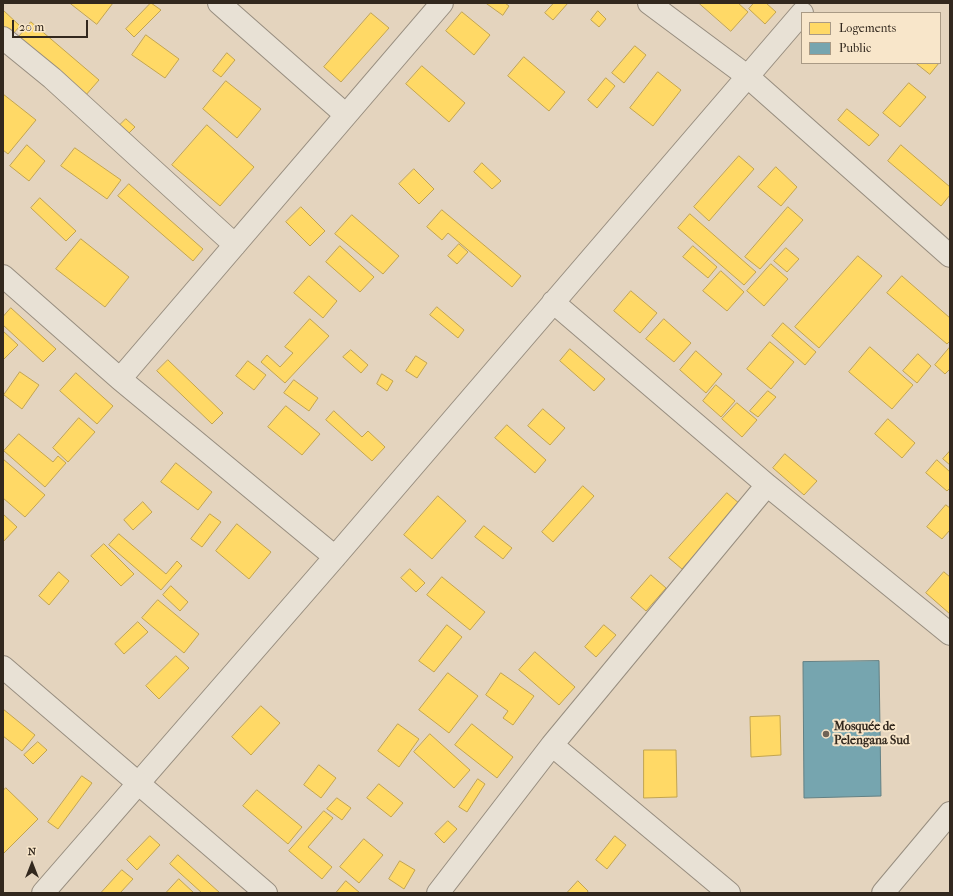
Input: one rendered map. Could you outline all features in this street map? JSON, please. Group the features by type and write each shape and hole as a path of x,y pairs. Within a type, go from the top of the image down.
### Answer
{"street":[{"path":"219,3 346,115"},
{"path":"120,379 442,3"},
{"path":"649,3 747,76 950,256"},
{"path":"803,12 811,3"},
{"path":"43,893 335,557 801,14"},
{"path":"3,38 52,78 235,245"},
{"path":"3,276 120,379 335,557"},
{"path":"553,302 767,485 950,634"},
{"path":"438,893 552,745 767,485"},
{"path":"3,666 266,893"},
{"path":"552,745 729,893"},
{"path":"883,893 950,813"}],"building: Logements":[{"path":"70,3 113,3 97,24"},
{"path":"151,3 161,10 134,37 126,29"},
{"path":"486,3 505,3 509,6 503,15"},
{"path":"554,3 568,3 553,20 545,13"},
{"path":"699,3 738,3 748,12 731,31"},
{"path":"754,3 766,3 776,12 765,24 749,9"},
{"path":"3,10 20,26 11,36 3,28"},
{"path":"598,11 606,19 599,27 591,20"},
{"path":"462,12 490,35 474,55 446,31"},
{"path":"371,13 389,28 341,82 324,67"},
{"path":"31,22 99,80 85,96 18,38"},
{"path":"146,35 179,59 165,78 132,55"},
{"path":"635,46 646,55 624,83 612,73"},
{"path":"227,53 235,60 221,77 213,71"},
{"path":"524,57 565,92 549,111 508,76"},
{"path":"917,64 938,64 930,74"},
{"path":"422,66 465,103 449,122 406,84"},
{"path":"658,72 681,90 653,126 630,108"},
{"path":"606,78 615,86 597,108 588,100"},
{"path":"226,81 261,109 237,138 203,109"},
{"path":"909,83 926,97 900,127 883,113"},
{"path":"3,94 36,120 8,154 3,150"},
{"path":"847,109 879,135 869,146 838,120"},
{"path":"126,119 135,127 126,136 118,127"},
{"path":"207,125 254,167 220,206 172,165"},
{"path":"27,145 45,161 29,181 10,166"},
{"path":"901,145 950,187 950,195 941,206 888,161"},
{"path":"75,148 121,180 107,199 61,166"},
{"path":"739,156 754,169 709,221 694,207"},
{"path":"482,163 501,181 492,189 474,172"},
{"path":"776,167 797,187 781,206 758,187"},
{"path":"414,169 434,189 419,204 399,184"},
{"path":"129,184 203,249 193,261 118,196"},
{"path":"40,198 76,231 66,241 31,208"},
{"path":"301,207 325,231 310,246 286,222"},
{"path":"788,207 803,220 760,269 745,257"},
{"path":"442,210 521,276 512,287 448,233 442,240 427,227"},
{"path":"690,214 756,272 744,285 678,228"},
{"path":"352,215 399,256 383,274 335,234"},
{"path":"81,239 129,277 105,307 56,269"},
{"path":"459,244 468,252 457,264 448,256"},
{"path":"340,246 374,277 360,292 326,262"},
{"path":"693,246 717,267 708,278 683,257"},
{"path":"786,248 799,259 787,272 774,261"},
{"path":"858,256 882,276 819,348 795,327"},
{"path":"771,264 788,279 764,306 747,291"},
{"path":"721,271 744,292 727,311 703,291"},
{"path":"309,276 337,301 323,318 294,293"},
{"path":"902,276 950,318 950,341 947,344 887,293"},
{"path":"631,291 657,313 640,333 614,311"},
{"path":"437,307 464,330 458,338 430,315"},
{"path":"11,308 56,349 43,362 3,325 3,317"},
{"path":"310,319 329,336 285,383 261,362 267,355 280,367 293,353 285,347"},
{"path":"664,319 691,343 674,362 646,339"},
{"path":"783,323 816,352 805,365 772,336"},
{"path":"3,331 18,345 3,360"},
{"path":"770,342 794,362 771,389 747,369"},
{"path":"870,347 913,385 892,409 849,372"},
{"path":"950,347 950,369 945,374 935,365"},
{"path":"570,349 605,379 594,391 560,361"},
{"path":"351,350 368,365 361,373 343,357"},
{"path":"696,351 722,374 706,393 680,370"},
{"path":"918,354 931,366 917,383 903,371"},
{"path":"416,356 427,363 417,378 406,371"},
{"path":"168,360 223,413 212,424 157,371"},
{"path":"248,361 266,375 254,390 236,376"},
{"path":"20,372 39,385 22,409 4,395"},
{"path":"76,373 113,406 97,424 60,391"},
{"path":"382,374 393,381 387,391 377,384"},
{"path":"294,380 318,398 309,411 284,393"},
{"path":"716,385 735,401 721,417 703,401"},
{"path":"768,391 776,397 758,417 750,411"},
{"path":"737,403 757,420 742,437 722,419"},
{"path":"286,406 320,434 302,455 268,427"},
{"path":"543,409 565,428 550,445 528,426"},
{"path":"334,411 362,437 368,431 385,447 372,461 326,420"},
{"path":"79,418 95,432 68,462 53,448"},
{"path":"888,419 915,443 902,458 875,434"},
{"path":"507,425 546,460 535,473 495,438"},
{"path":"19,434 53,462 58,456 66,463 45,487 4,451"},
{"path":"950,451 950,465 943,459"},
{"path":"785,454 817,481 804,495 773,468"},
{"path":"3,459 45,495 25,517 3,498"},
{"path":"937,460 950,472 950,488 947,491 926,473"},
{"path":"176,463 212,492 198,510 161,482"},
{"path":"583,486 594,496 553,542 542,532"},
{"path":"727,493 740,504 682,569 669,558"},
{"path":"438,496 466,521 432,559 404,535"},
{"path":"143,502 152,512 133,530 124,520"},
{"path":"946,505 950,508 950,530 942,539 927,527"},
{"path":"3,514 17,527 3,542"},
{"path":"210,514 221,522 202,547 191,539"},
{"path":"237,524 271,552 249,579 216,551"},
{"path":"484,526 512,548 503,559 475,537"},
{"path":"119,534 166,574 177,561 182,566 161,590 109,545"},
{"path":"104,544 134,574 121,586 91,556"},
{"path":"410,569 425,583 416,592 401,578"},
{"path":"59,572 69,581 49,605 39,596"},
{"path":"944,572 950,577 950,614 926,593"},
{"path":"651,575 666,588 646,611 631,598"},
{"path":"442,577 485,612 470,630 427,595"},
{"path":"171,586 188,602 180,611 163,595"},
{"path":"158,600 199,634 184,653 142,618"},
{"path":"138,622 148,632 124,654 115,644"},
{"path":"447,625 462,637 434,672 419,661"},
{"path":"604,625 616,635 596,657 585,647"},
{"path":"535,652 575,687 559,705 519,670"},
{"path":"176,656 189,668 159,699 146,686"},
{"path":"448,673 478,696 449,733 419,710"},
{"path":"501,673 534,696 513,725 503,718 508,711 486,695"},
{"path":"261,706 280,723 251,755 232,737"},
{"path":"3,709 35,735 22,751 3,736"},
{"path":"780,716 781,755 751,757 750,717"},
{"path":"398,724 419,739 399,767 378,751"},
{"path":"472,724 513,757 497,778 455,745"},
{"path":"430,734 470,770 454,788 414,752"},
{"path":"38,742 47,750 33,764 24,755"},
{"path":"644,750 676,750 677,797 644,798"},
{"path":"319,765 336,778 321,798 304,785"},
{"path":"82,776 92,783 58,829 48,822"},
{"path":"478,779 485,784 467,812 459,807"},
{"path":"379,784 403,803 391,817 367,798"},
{"path":"6,788 38,819 3,854 3,791"},
{"path":"257,790 302,827 288,844 243,806"},
{"path":"337,798 351,808 342,820 327,809"},
{"path":"324,811 333,818 308,847 332,867 322,879 289,851"},
{"path":"448,821 457,829 444,843 435,834"},
{"path":"150,836 160,845 137,870 127,860"},
{"path":"615,836 626,845 607,869 596,860"},
{"path":"364,839 383,855 359,883 340,867"},
{"path":"178,855 220,893 202,893 170,864"},
{"path":"400,861 415,870 404,889 389,879"},
{"path":"122,870 133,879 120,893 101,893"},
{"path":"179,879 194,893 166,893"},
{"path":"346,881 360,893 336,893"},
{"path":"578,881 588,891 587,893 567,893"}],"building: Public":[{"path":"879,661 881,796 804,798 803,662"}],"place":[{"name":"Mosquée de Pelengana Sud","path":"826,734"}]}
